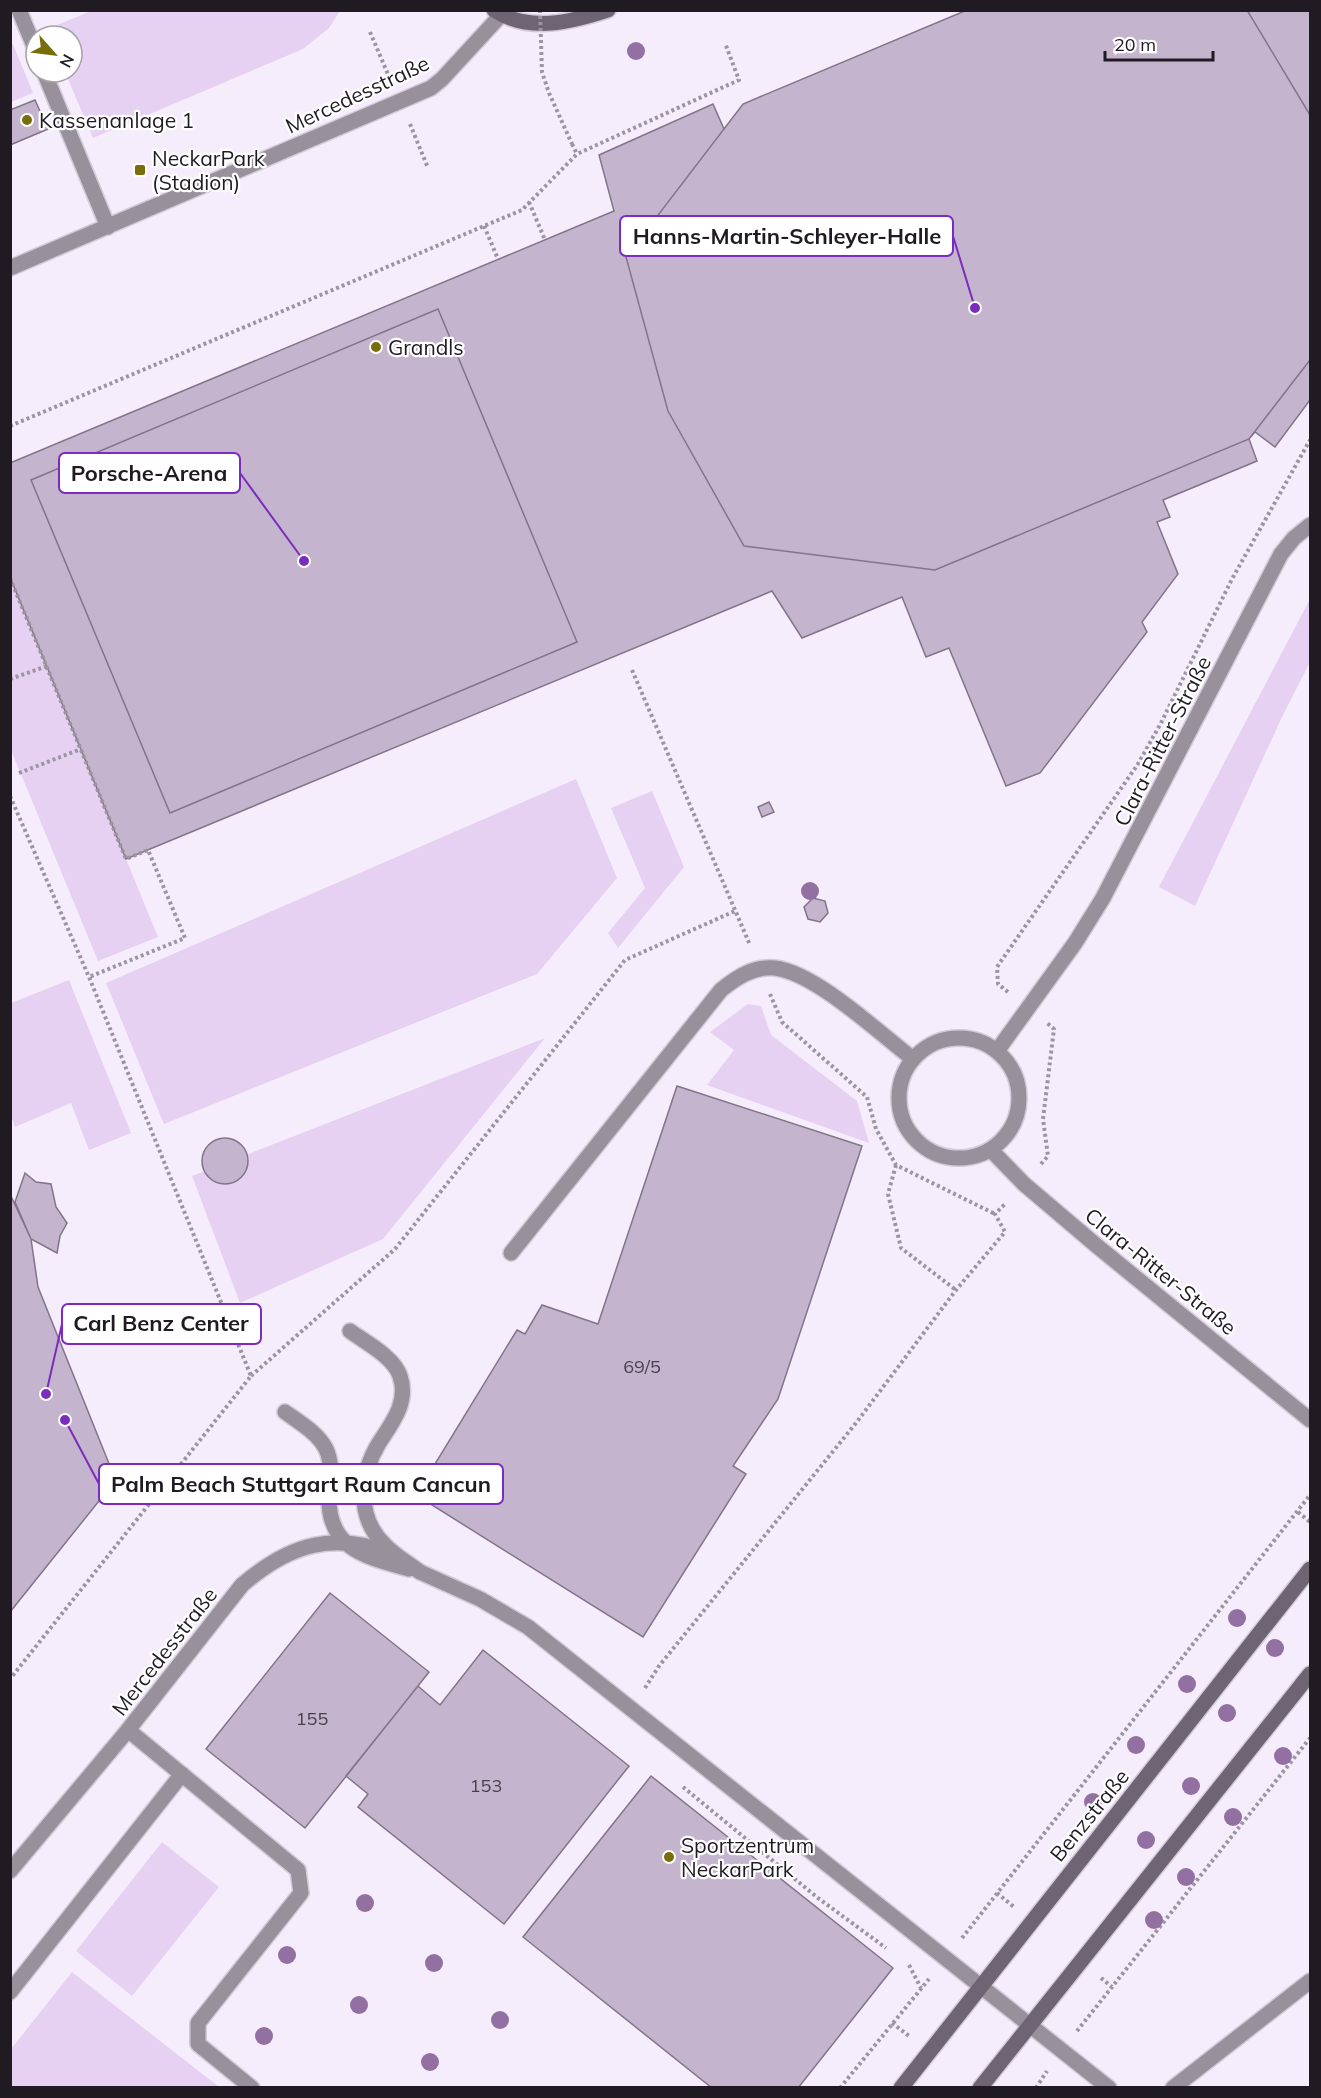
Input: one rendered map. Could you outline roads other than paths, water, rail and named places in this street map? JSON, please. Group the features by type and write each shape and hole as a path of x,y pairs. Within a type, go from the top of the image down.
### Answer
{"main road":[{"name":"Mercedesstraße","path":"497,13 529,23 559,24 608,10"},
{"name":"Benzstraße","path":"901,2088 1311,1569"},
{"path":"980,2088 1311,1674"}],"street":[{"path":"19,10 25,24"},
{"name":"Mercedesstraße","path":"10,268 430,88 442,79 497,13"},
{"path":"49,84 108,227"},
{"name":"Clara-Ritter-Straße","path":"997,1051 1050,978 1097,907 1133,844 1281,554 1294,537 1311,525"},
{"path":"511,1253 721,990 746,973 759,969 787,971 818,986 913,1059"},
{"path":"953,1038 984,1043 997,1051 1010,1065 1017,1083 1019,1102 1015,1121 1006,1137 991,1150 975,1157 958,1159 926,1150 913,1138 904,1124 899,1107 899,1090 903,1074 913,1059 924,1049 953,1038"},
{"name":"Clara-Ritter-Straße","path":"991,1150 1024,1184 1311,1420"},
{"path":"350,1330 392,1363 400,1374 403,1390 396,1419 370,1460 365,1476 365,1513 372,1530 396,1555 420,1572"},
{"path":"285,1412 311,1432 327,1450 330,1462 332,1521 345,1542 368,1557 420,1572 502,1610 528,1627 1109,2088"},
{"name":"Mercedesstraße","path":"10,1871 128,1730 242,1585 284,1554 323,1542 366,1545 396,1555"},
{"path":"128,1730 298,1870 301,1893 198,2023 198,2044 252,2088"},
{"path":"10,1992 182,1774"},
{"path":"1173,2088 1311,1981"}],"place":[{"name":"Kassenanlage 1","path":"27,120"},
{"name":"NeckarPark (Stadion)","path":"140,170"},
{"name":"Hanns-Martin-Schleyer-Halle","path":"975,308"},
{"name":"Grandls","path":"376,347"},
{"name":"Porsche-Arena","path":"304,561"},
{"name":"Carl Benz Center","path":"46,1394"},
{"name":"Palm Beach Stuttgart Raum Cancun","path":"65,1420"},
{"name":"Sportzentrum NeckarPark","path":"669,1857"}]}
